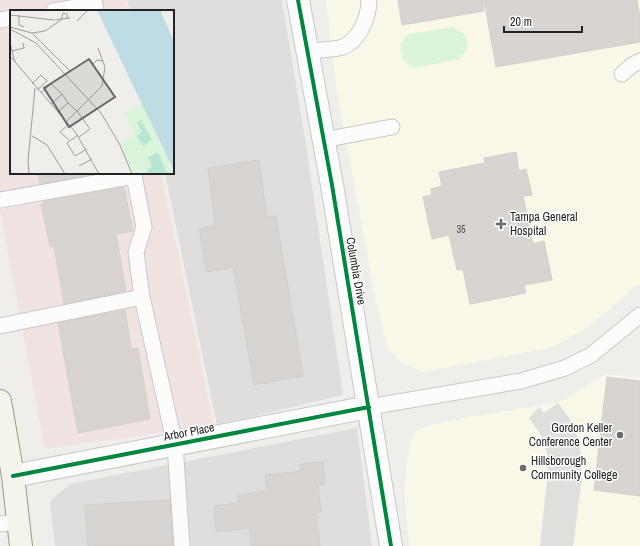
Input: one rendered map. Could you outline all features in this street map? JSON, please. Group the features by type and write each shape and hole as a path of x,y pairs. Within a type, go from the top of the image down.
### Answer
{"street":[{"name":"Columbia Drive","path":"298,0 324,140 391,546"},
{"path":"0,401 13,476 9,523 21,546"},
{"name":"Arbor Place","path":"13,476 369,407"}],"lane":[{"path":"307,51 340,48 347,45 361,29 371,2"},
{"path":"60,10 95,5"},
{"path":"0,20 10,18"},
{"path":"622,74 631,66 640,61"},
{"path":"324,140 392,127"},
{"path":"0,200 134,175 144,227 136,252 142,297 175,445 182,546"},
{"path":"0,326 142,297"},
{"path":"369,407 521,381 566,368 591,355 640,315"}],"shaded area":[{"path":"0,0 125,0 127,10 10,10 10,174 161,174 214,425 45,449 0,211"},
{"path":"127,0 282,0 305,139 343,395 217,425 165,174 174,174 174,10 130,10"},
{"name":"Tampa General Hospital","path":"326,0 640,0 640,283 588,327 553,347 423,372 403,364 388,349 375,297 336,85"},
{"name":"Hillsborough Community College","path":"605,374 640,378 640,546 409,546 404,490 409,445 416,431 427,426 464,418 560,402"},
{"path":"558,403 570,419 580,442 582,478 573,546 540,546 549,461 543,438 529,418 539,407 544,413"},
{"path":"357,428 372,546 55,546 50,501 70,484"}],"green space":[{"path":"453,27 465,35 468,47 460,59 413,68 402,59 400,45 408,34"}],"building":[{"path":"398,0 483,0 484,11 402,25"},
{"path":"484,0 637,0 640,18 640,42 496,67"},
{"path":"516,152 519,171 526,169 532,195 523,196 533,244 544,241 552,280 524,285 526,293 470,304 463,269 457,270 449,235 432,239 423,197 432,195 431,189 442,186 439,172 485,163 484,158"},
{"path":"259,160 267,217 276,216 303,376 254,385 233,267 206,272 199,229 215,226 208,168"},
{"path":"38,174 95,174 40,184"},
{"path":"124,187 133,231 116,234 126,291 64,304 54,246 50,247 41,204 44,204 44,201"},
{"path":"125,310 131,349 138,348 150,419 78,433 58,323"},
{"name":"Gordon Keller Conference Center","path":"607,377 640,381 640,496 594,490"},
{"path":"323,462 325,484 318,485 321,512 316,513 320,546 251,546 249,528 216,532 214,506 238,503 237,495 267,491 265,475 301,471 300,464"},
{"path":"170,500 173,546 88,546 85,505"}],"cycle path":[{"path":"298,0 332,185 391,546"},
{"path":"13,476 369,407"}],"place":[{"name":"Tampa General Hospital","path":"501,224"},
{"name":"Gordon Keller Conference Center","path":"620,435"},
{"name":"Hillsborough Community College","path":"523,468"}]}
